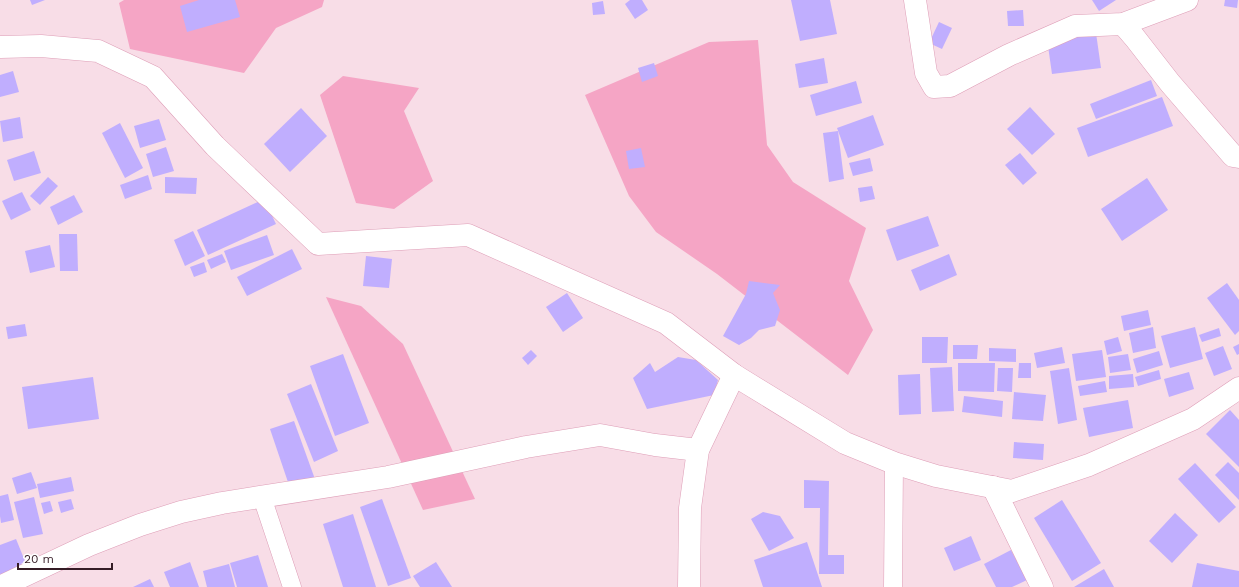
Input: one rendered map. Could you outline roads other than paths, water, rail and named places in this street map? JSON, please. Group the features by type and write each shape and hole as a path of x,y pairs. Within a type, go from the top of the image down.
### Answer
{"street":[{"path":"915,0 926,73 934,87 950,86 1009,54 1074,26 1123,24 1187,0"},
{"path":"1123,24 1170,83 1223,145 1233,156 1239,158"},
{"path":"0,47 41,46 98,51 153,77 215,146 318,244 468,235 666,323 734,375 845,443 936,476 1012,491 1089,465 1194,419 1239,388"},
{"path":"689,587 690,508 698,450 734,375"},
{"path":"0,587 89,545 140,525 181,512 222,503 388,477 526,446 600,435 655,445 698,450"},
{"path":"993,487 1042,587"}],"lane":[{"path":"893,587 894,462"},
{"path":"262,497 292,587"}]}
